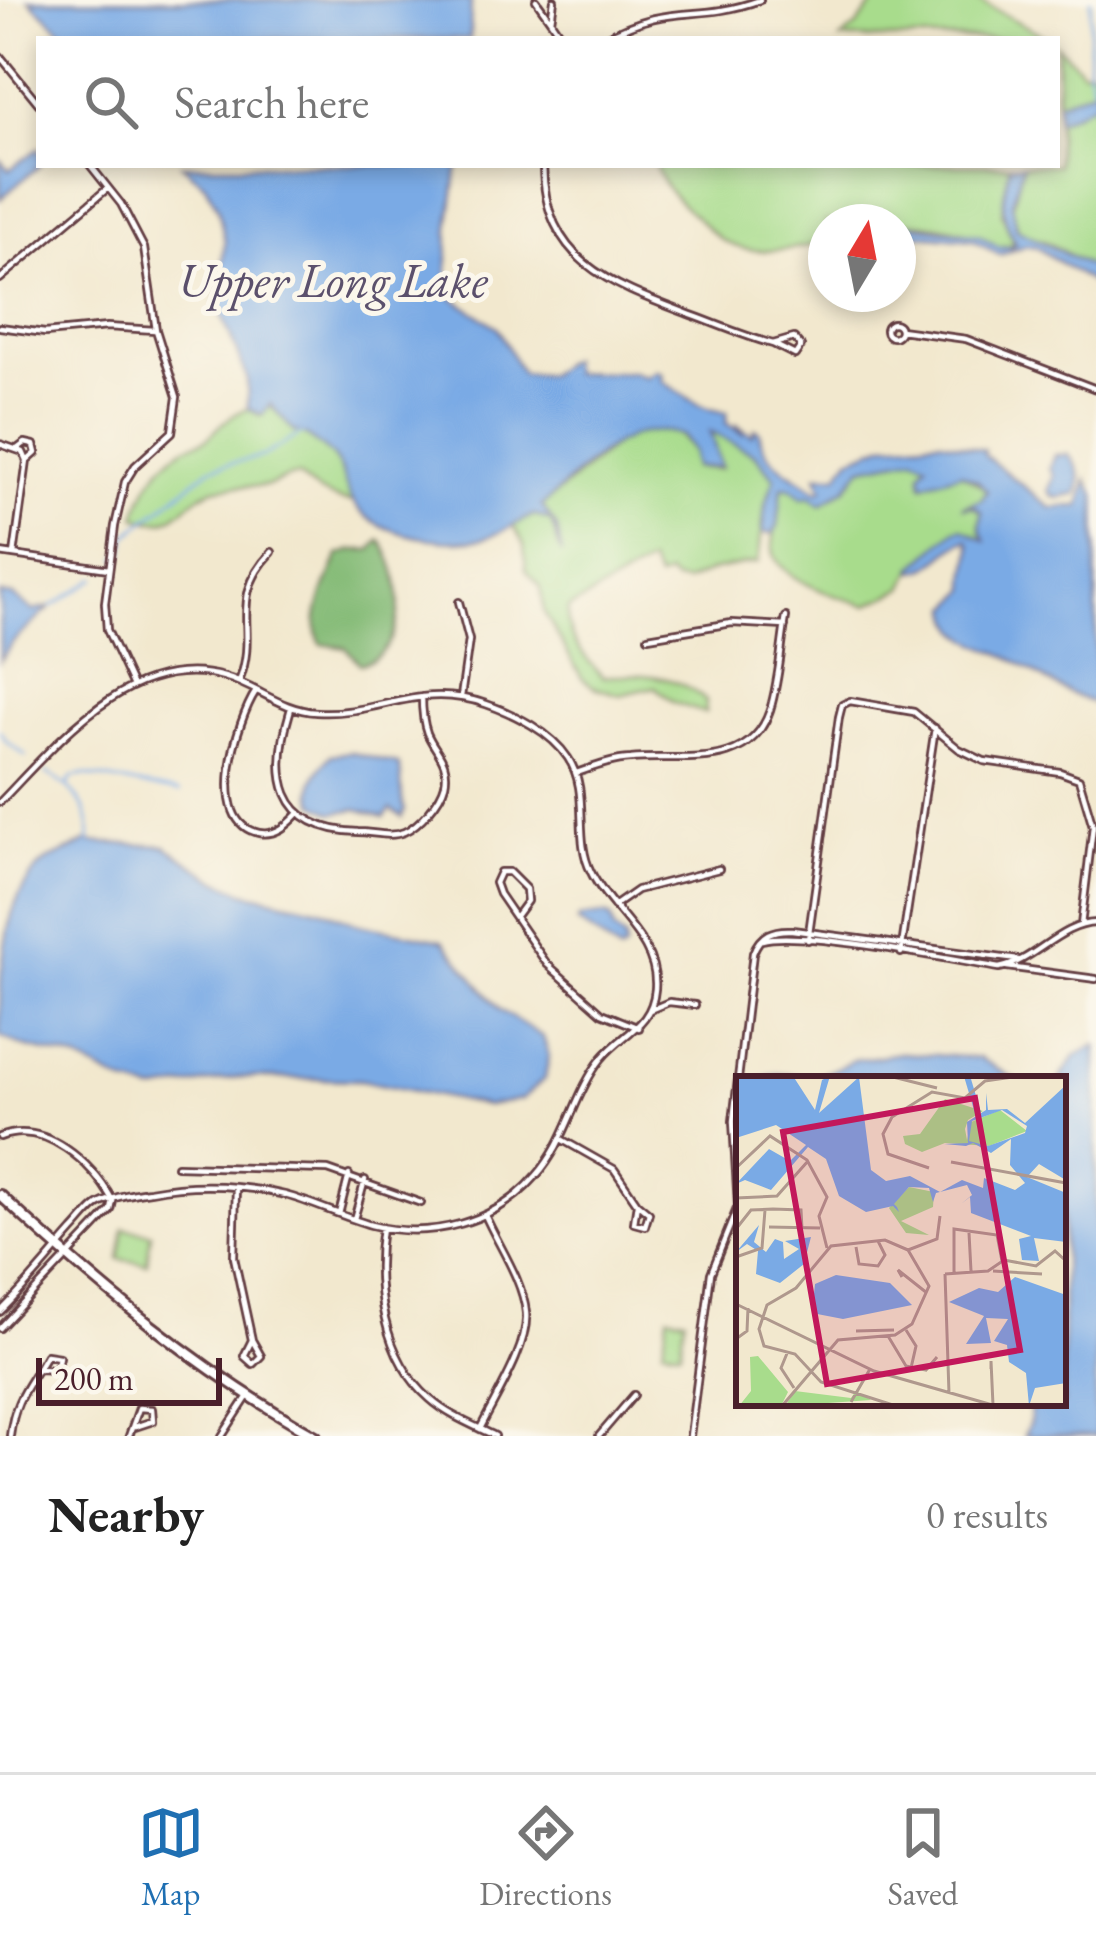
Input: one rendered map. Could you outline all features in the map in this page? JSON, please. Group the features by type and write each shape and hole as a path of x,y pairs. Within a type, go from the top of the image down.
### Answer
{"main road":[{"path":"0,1195 157,1332 248,1396 316,1436"}],"street":[{"path":"536,0 560,36"},
{"path":"551,21 554,0"},
{"path":"691,3 733,6 760,0"},
{"path":"606,36 636,14"},
{"path":"0,56 36,100"},
{"path":"92,168 144,248 156,330 176,387 177,416 168,438 139,461 124,482 109,569 107,630 132,684"},
{"path":"543,168 556,226 595,273 622,288 773,344"},
{"path":"0,279 108,188"},
{"path":"0,327 45,333 106,327 156,330"},
{"path":"900,330 966,339 1096,389"},
{"path":"14,555 27,460 36,453 34,446 25,443 17,449"},
{"path":"0,444 17,449 27,460"},
{"path":"238,682 248,649 246,593 255,571 272,552"},
{"path":"0,553 109,569"},
{"path":"459,602 469,640 461,698"},
{"path":"576,773 623,759 709,759 740,748 757,734 768,715 786,617"},
{"path":"647,637 732,623 784,626"},
{"path":"0,802 105,703 132,684 186,671 238,682 292,708 337,712 422,695 461,698 501,710 545,735 566,754 576,773 584,855 596,882 652,961 656,984 650,1010 639,1028 598,1064 561,1139 532,1182 485,1215 432,1230 382,1227 284,1195 176,1186 95,1208 0,1312"},
{"path":"256,691 236,733 230,808 241,824 257,833 276,832 299,813"},
{"path":"292,708 280,773 285,793 299,813 334,830 386,834 410,829 438,799 446,776 443,758 424,725 422,695"},
{"path":"809,936 842,706 855,701 908,710 979,759 1079,779 1093,826 1082,925"},
{"path":"901,952 935,728"},
{"path":"614,906 637,890 719,869"},
{"path":"516,916 526,901 526,889 513,874 500,872 496,889 535,950 602,1013 639,1028"},
{"path":"1007,967 1082,925 1096,923"},
{"path":"738,1076 752,962 759,941 772,931 1096,980"},
{"path":"809,936 1018,960"},
{"path":"650,1010 669,1002 694,1005"},
{"path":"736,1092 736,1181"},
{"path":"0,1137 25,1133 62,1147 94,1172 113,1201 111,1210 0,1328"},
{"path":"561,1139 614,1169 637,1203"},
{"path":"177,1166 296,1166 350,1175 421,1203"},
{"path":"339,1214 350,1175"},
{"path":"354,1219 365,1180"},
{"path":"236,1188 234,1257 252,1340"},
{"path":"689,1436 711,1274 736,1211"},
{"path":"480,1429 520,1346 526,1315 522,1295 485,1215"},
{"path":"382,1227 377,1281 402,1362 431,1400 495,1436"},
{"path":"10,1436 19,1394 40,1369"},
{"path":"599,1436 634,1395"},
{"path":"222,1436 248,1396"},
{"path":"129,1436 135,1427"}],"green space":[{"path":"877,0 977,0 1044,36 845,36"},
{"path":"1060,48 1082,70 1096,69 1096,88 1060,101"},
{"path":"1096,102 1096,270 1019,232 1012,208 1022,168 1060,168 1060,120"},
{"path":"656,168 1010,168 1002,213 1014,244 999,247 959,230 916,223 916,204 808,204 808,245 760,251 724,241 671,193"},
{"path":"269,404 294,431 325,448 340,468 353,502 324,494 293,476 268,485 214,489 162,521 136,517 153,477 175,454 207,438 236,414 248,409 261,416"},
{"path":"640,430 677,432 693,451 694,467 719,469 710,432 755,454 775,478 765,506 758,562 714,570 686,582 668,575 658,579 649,563 568,609 572,637 603,677 644,675 671,680 706,701 705,713 674,703 655,687 620,695 582,678 544,612 541,587 526,570 524,545 513,525 533,515 551,521 561,553 557,528 542,506 615,444"},
{"path":"915,457 927,463 926,484 961,473 987,489 981,500 963,507 974,506 982,512 985,540 962,530 914,567 904,588 867,605 812,586 777,561 773,546 782,487 821,505 846,488 862,467"},
{"path":"380,540 395,572 398,611 388,645 360,664 346,648 321,644 316,624 339,555 371,550"},
{"path":"124,1228 151,1233 147,1264 119,1259"},
{"path":"668,1315 685,1318 680,1351 663,1348"}],"water":[{"path":"29,0 471,0 470,36 68,36"},
{"path":"1096,88 1096,102 1060,120 1060,101"},
{"path":"36,150 36,168 0,199 0,160 9,170"},
{"name":"Upper Long Lake","path":"186,168 458,168 447,294 497,327 522,374 546,375 569,359 572,373 634,372 646,377 656,371 663,374 662,381 693,401 727,412 726,423 744,435 735,424 752,435 755,429 759,431 773,460 818,491 823,489 817,475 838,475 850,458 885,444 940,440 984,450 984,455 1051,508 1080,506 1087,480 1096,496 1096,704 973,641 958,628 951,607 968,589 968,540 929,567 914,571 955,530 962,528 985,540 980,528 982,512 974,506 962,507 981,500 987,491 961,473 923,484 921,473 927,463 915,457 862,467 846,488 821,505 782,487 773,534 763,533 765,506 775,478 755,454 710,432 721,467 694,467 693,451 683,436 662,431 624,440 589,463 542,506 557,528 562,554 551,521 534,515 493,535 462,541 405,534 373,521 354,504 340,468 327,452 294,432 270,404 263,415 248,409 247,377 217,303 225,242 218,208 206,185"},
{"path":"1009,168 1022,168 1012,203 1017,229 1096,270 1096,286 1036,247 1026,245 1000,255 973,240 916,235 916,226 979,235 999,247 1013,246 1003,204"},
{"path":"1055,455 1068,455 1075,464 1080,478 1077,494 1059,498 1049,490"},
{"path":"0,594 13,596 33,611 51,607 12,643 0,661"},
{"path":"349,752 398,764 402,817 391,809 384,817 357,809 333,813 316,804 312,790 318,772 331,755"},
{"path":"85,842 165,846 244,892 321,909 358,924 443,940 500,1010 543,1037 549,1056 545,1078 522,1099 487,1106 361,1080 239,1077 153,1092 75,1059 0,1036 6,941 19,897 44,863"},
{"path":"610,917 614,930 625,940 620,953 578,922"},
{"path":"1096,1045 1096,1436 1024,1436 1031,1406 1066,1406 1066,1076 1062,1076 1075,1057"},
{"path":"901,1053 980,1058 1009,1076 819,1076 854,1060"}],"waterway":[{"path":"1091,0 1088,71 1094,89"},
{"path":"117,558 124,553 126,536 211,468 263,456 304,432"},
{"path":"51,607 96,578"},
{"path":"0,731 26,756"},
{"path":"47,773 80,801 88,820 89,842"},
{"path":"67,785 73,777 85,775 180,792"}]}
